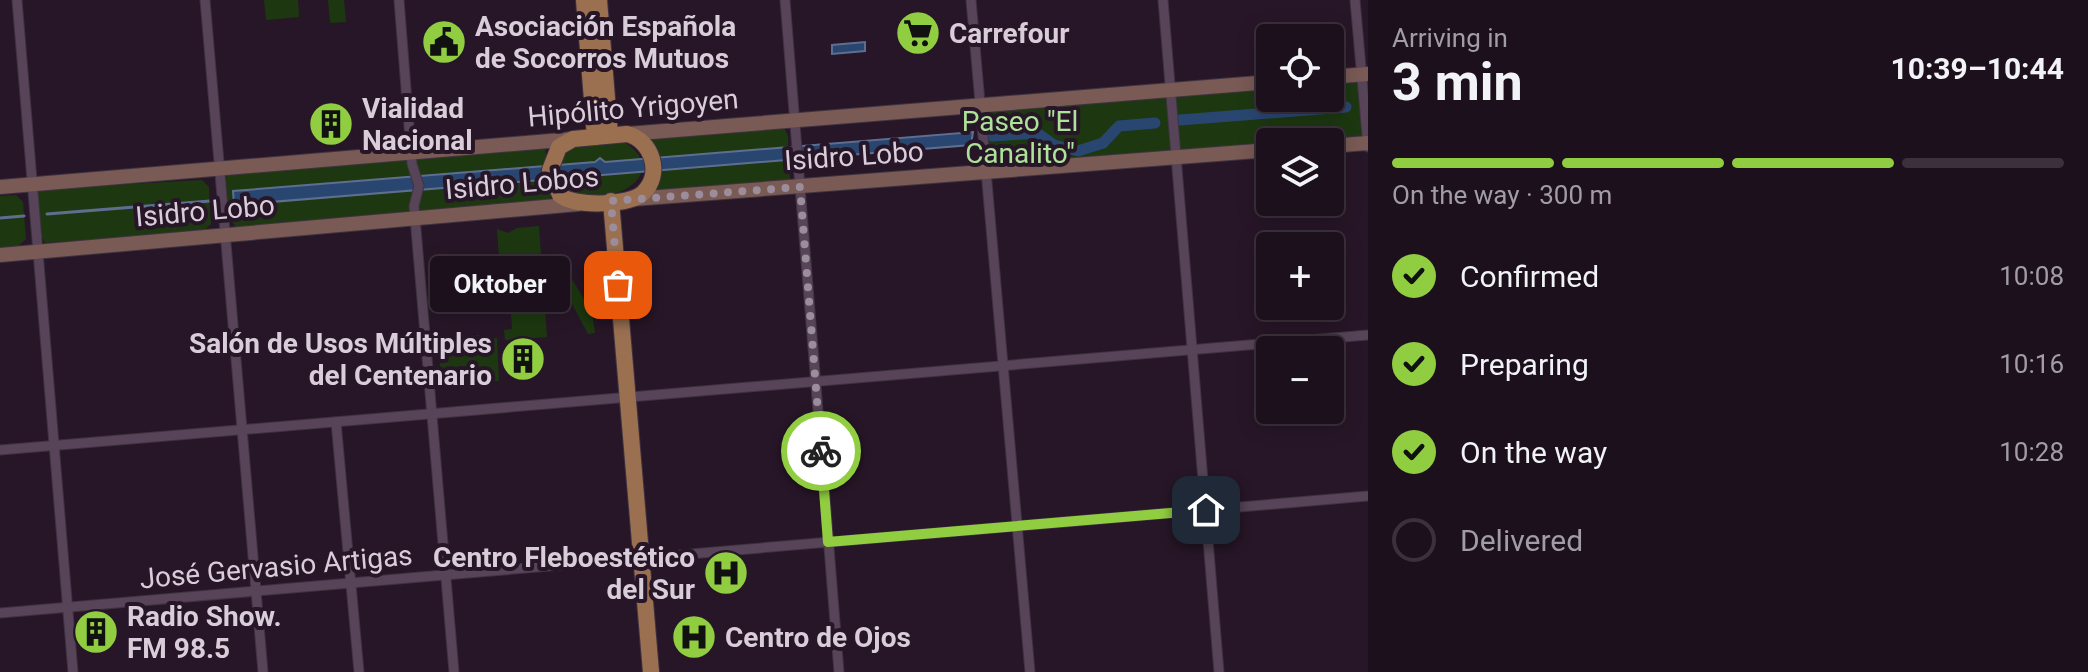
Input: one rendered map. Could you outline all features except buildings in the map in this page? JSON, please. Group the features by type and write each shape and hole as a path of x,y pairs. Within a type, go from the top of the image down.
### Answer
{"main road":[{"path":"584,0 611,135"},
{"path":"599,0 611,135"},
{"path":"611,135 643,141 653,163 649,185 633,199"},
{"name":"Hipólito Yrigoyen","path":"573,139 611,135"},
{"path":"573,139 559,147 550,170 560,195 578,204"},
{"name":"Isidro Lobos","path":"578,204 633,199"},
{"path":"606,202 636,558 641,672"},
{"path":"636,558 651,672"}],"street":[{"path":"17,0 73,672"},
{"path":"205,0 263,672"},
{"path":"399,0 411,152 419,186 414,202 415,218 454,672"},
{"path":"785,0 839,672"},
{"path":"971,0 1030,672"},
{"path":"1163,0 1219,672"},
{"path":"1344,145 1368,144 1365,74 1355,0"},
{"path":"1344,76 1365,74"},
{"name":"Hipólito Yrigoyen","path":"611,135 1256,83"},
{"name":"Hipólito Yrigoyen","path":"0,187 573,139"},
{"name":"Isidro Lobo","path":"633,199 1256,151"},
{"name":"Isidro Lobos","path":"415,218 578,204"},
{"name":"Isidro Lobo","path":"0,255 415,218"},
{"path":"0,450 1368,335"},
{"path":"336,422 359,672"},
{"name":"José Gervasio Artigas","path":"0,613 1368,496"}],"green space":[{"path":"264,0 298,0 299,17 266,20"},
{"path":"328,0 344,0 346,22 330,23"},
{"name":"Paseo \"El Canalito\"","path":"1368,80 1368,137 1344,138 1344,128 1256,128 1256,146 985,169 984,110 1256,89 1256,112 1344,112 1344,82"},
{"path":"783,126 788,136 790,180 651,194 647,137"},
{"path":"622,141 637,152 642,164 641,175 633,184 605,196 570,192 563,180 561,163 571,145"},
{"path":"545,148 552,194 549,200 237,228 225,202 224,186 228,173"},
{"path":"202,180 209,187 211,224 203,231 45,243 42,237 37,192 42,189"},
{"path":"16,195 23,202 26,239 17,247 0,248 0,196"},
{"path":"539,226 547,337 505,340 504,330 512,329 507,258 499,258 497,229 508,233 517,228"},
{"path":"567,271 592,312 595,333 588,334 570,300"},
{"path":"481,335 482,339 497,338 499,381 445,385 441,380 438,338"}],"water":[{"path":"865,42 865,51 832,54 832,45"},
{"path":"973,132 971,145 234,205 233,191 595,162 600,158 605,162"}],"waterway":[{"path":"1180,120 1346,107"},
{"path":"992,136 1037,133 1054,145 1078,151 1103,143 1119,126 1155,123"},
{"path":"47,214 210,201"},
{"path":"0,218 24,216"}],"way so far":[{"path":"618,285 611,201 800,187 821,451"}],"place":[{"name":"Carrefour","path":"918,33"},
{"name":"Asociación Española de Socorros Mutuos","path":"444,42"},
{"name":"Vialidad Nacional","path":"331,124"},
{"name":"Oktober","path":"618,285"},
{"name":"Salón de Usos Múltiples del Centenario","path":"523,359"},
{"name":"Centro Fleboestético del Sur","path":"726,573"},
{"name":"Radio Show. FM 98.5","path":"96,632"},
{"name":"Centro de Ojos","path":"694,637"}],"route":[{"path":"821,451 828,542 1206,510"}]}
